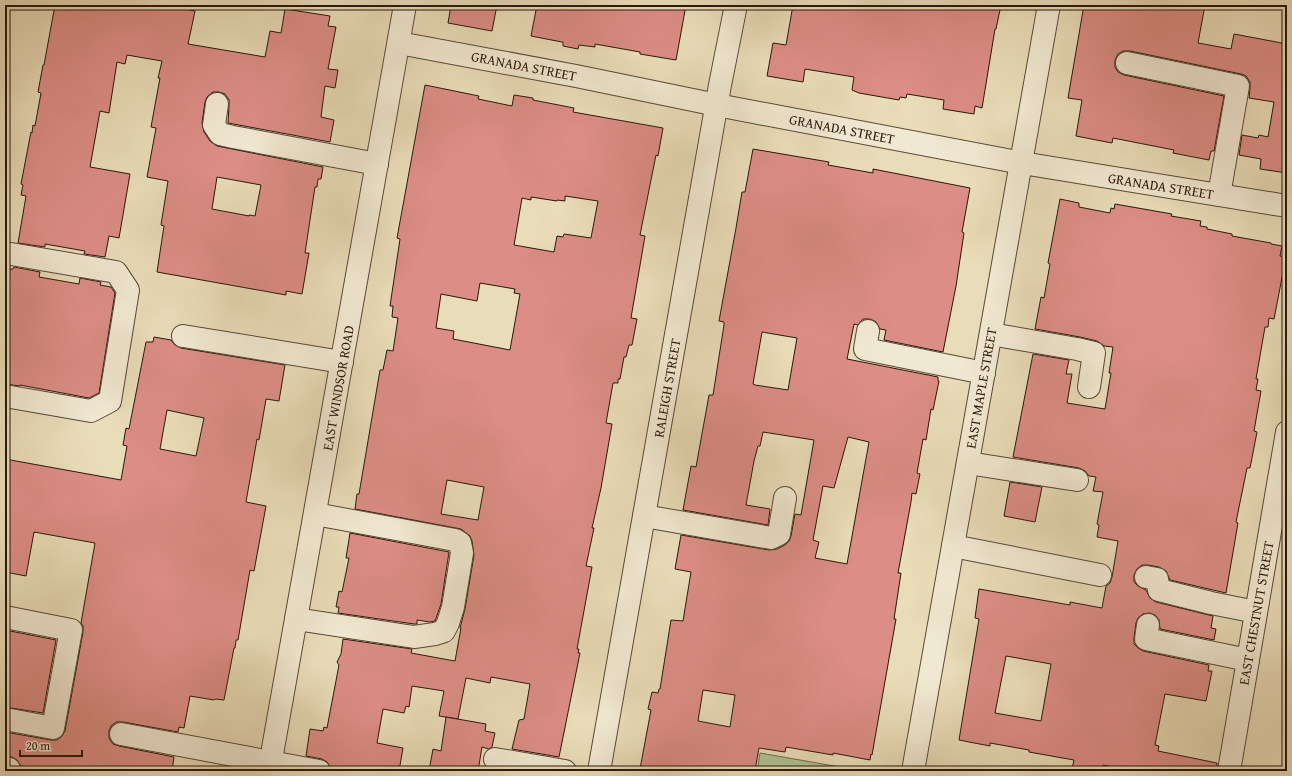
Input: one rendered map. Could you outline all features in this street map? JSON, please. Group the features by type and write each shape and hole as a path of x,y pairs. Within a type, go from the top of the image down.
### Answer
{"street":[{"name":"EAST WINDSOR ROAD","path":"270,767 405,5"},
{"name":"RALEIGH STREET","path":"599,771 736,5"},
{"name":"EAST MAPLE STREET","path":"913,771 1050,5"},
{"name":"GRANADA STREET","path":"399,43 1022,163 1287,206"},
{"path":"1127,64 1238,86 1219,195"},
{"path":"217,104 214,125 220,134 377,164"},
{"path":"5,253 116,272 128,290 110,401 91,411 5,396"},
{"path":"868,331 865,349 984,373"},
{"path":"991,334 1094,353 1089,387"},
{"path":"183,336 342,362"},
{"name":"EAST CHESTNUT STREET","path":"1229,771 1287,432"},
{"path":"968,463 1077,480"},
{"path":"644,516 771,538 779,534 785,498"},
{"path":"296,619 414,637 444,631 453,608 462,553 460,543 455,540 315,514"},
{"path":"953,546 1100,575"},
{"path":"1146,577 1157,579 1159,590 1256,612"},
{"path":"5,617 71,630 53,728 5,719"},
{"path":"1148,625 1146,639 1248,660"},
{"path":"121,734 270,767 319,771"},
{"path":"495,759 565,771"}],"green space":[{"path":"760,753 863,771 757,771"}],"building":[{"path":"55,5 165,5 195,11 188,44 265,57 270,31 281,33 285,9 330,16 328,26 336,27 328,69 338,70 335,88 325,86 321,117 334,120 330,142 228,123 229,100 225,94 219,92 213,92 207,97 202,123 204,132 210,141 217,146 323,167 321,179 318,179 317,187 315,187 305,253 309,253 302,294 286,291 286,295 157,272 164,226 161,225 168,181 147,177 156,128 151,127 162,61 127,55 125,64 117,62 109,113 100,111 90,167 130,174 119,238 109,236 105,257 84,254 85,251 45,244 45,247 18,243 26,196 21,195 23,185 21,184 31,132 32,133 33,125 35,126 41,93 38,92","holes":["217,177 261,185 255,216 212,209"]},
{"path":"451,5 497,5 492,31 448,23"},
{"path":"537,5 686,5 676,60 595,44 595,47 579,45 578,49 563,46 563,42 531,36"},
{"path":"793,5 1001,5 995,29 982,108 975,106 974,114 943,109 944,100 907,94 906,98 900,97 899,100 859,93 852,90 854,77 805,69 803,82 767,76 773,43 786,45"},
{"path":"1084,5 1205,5 1198,43 1231,49 1234,34 1287,44 1287,173 1260,169 1261,159 1239,155 1242,135 1258,138 1259,135 1268,137 1274,102 1249,98 1250,82 1246,76 1130,51 1123,51 1118,54 1115,60 1115,67 1118,72 1124,75 1224,96 1214,151 1211,151 1209,160 1173,153 1174,150 1113,138 1112,143 1076,136 1082,100 1068,98"},
{"path":"425,85 479,96 478,99 512,106 514,95 533,98 533,100 574,108 573,112 663,128 640,235 645,236 631,318 637,319 632,345 629,345 626,357 624,357 618,383 613,383 606,423 612,424 586,566 592,567 577,649 579,649 578,653 580,653 559,757 512,749 519,720 524,719 530,684 491,677 490,683 466,678 458,719 439,716 444,691 412,686 409,707 406,706 404,713 383,709 377,743 403,748 399,771 349,771 331,768 327,762 322,759 306,756 310,729 323,731 324,727 327,728 339,665 337,662 341,654 343,639 412,649 411,653 455,661 460,628 465,609 474,555 470,536 461,529 355,509 357,494 359,494 380,370 383,370 387,350 393,351 398,318 392,317 393,306 390,306 400,239 397,238","holes":["565,196 598,201 591,238 564,234 563,237 557,236 554,252 514,245 522,198 531,200 531,197 565,201","480,283 515,289 514,293 520,294 510,350 453,339 454,331 436,328 441,294 477,301","447,480 484,487 478,520 441,514"]},
{"path":"753,149 829,162 828,165 873,173 873,169 970,188 962,232 964,233 956,286 943,352 884,340 886,330 880,329 876,322 870,319 863,319 858,325 854,324 847,359 938,377 939,381 933,410 931,409 926,440 923,439 917,473 920,474 916,494 912,493 898,573 901,573 894,619 896,619 870,760 833,753 833,755 786,747 785,752 759,748 755,770 744,768 744,771 650,771 640,769 651,710 648,709 652,692 658,693 660,689 671,620 683,621 691,572 675,569 681,535 769,550 777,549 785,545 791,536 795,514 801,515 814,440 763,432 760,446 758,446 754,461 746,505 770,509 768,525 683,510 691,466 696,467 709,395 713,395 724,325 724,322 719,321 742,192 745,192","holes":["762,332 797,338 788,390 753,384","848,437 869,442 847,564 815,558 819,542 813,540 823,486 834,488","703,690 735,695 730,727 698,721"]},
{"path":"1060,199 1079,203 1079,207 1110,213 1111,208 1114,209 1115,204 1172,214 1171,216 1201,221 1200,226 1207,227 1207,229 1232,234 1232,236 1282,246 1280,256 1286,257 1274,319 1269,318 1268,327 1265,327 1256,379 1258,379 1256,390 1261,391 1254,431 1257,432 1250,468 1247,468 1236,522 1238,523 1226,593 1170,580 1166,571 1159,567 1142,565 1137,569 1134,575 1134,582 1146,590 1150,598 1156,602 1213,616 1211,628 1216,629 1214,640 1160,629 1159,620 1155,615 1149,613 1143,614 1138,618 1136,623 1134,644 1143,651 1209,665 1208,671 1212,671 1206,701 1165,694 1155,745 1159,746 1158,751 1217,763 1217,771 1136,771 1103,765 1102,771 1078,771 1072,769 1074,760 990,743 990,746 959,740 979,619 975,618 979,589 1070,605 1070,602 1102,608 1106,586 1110,583 1112,577 1118,541 1097,537 1099,525 1097,524 1103,492 1093,491 1096,477 1089,476 1085,471 1079,468 1013,457 1033,354 1069,360 1066,374 1072,374 1067,403 1105,409 1111,373 1109,373 1113,347 1104,346 1097,341 1080,337 1035,329 1041,297 1044,298 1050,264 1048,263","holes":["1006,656 1051,664 1041,721 995,713"]},
{"path":"14,267 40,272 39,277 79,284 80,278 101,282 100,285 111,287 115,293 99,393 89,398 20,385 5,384 5,274 9,275 10,269 13,269"},
{"path":"154,337 171,340 175,345 181,348 285,365 279,401 266,399 259,440 257,439 246,502 266,506 254,571 250,570 238,640 236,640 234,648 224,700 190,696 184,728 179,727 178,732 123,722 116,722 111,726 109,738 113,744 174,757 172,771 48,771 21,766 17,760 12,757 5,756 5,732 57,740 65,731 83,632 83,626 81,623 95,543 34,532 26,576 5,572 5,459 121,480 127,446 123,445 126,428 129,429 146,342 153,342","holes":["167,410 204,418 196,456 160,449"]},
{"path":"1010,482 1042,487 1035,522 1004,516"},
{"path":"350,533 449,552 441,604 435,621 430,622 417,620 417,624 414,624 338,613 339,607 336,607 339,591 342,592 349,558 346,558"},
{"path":"5,630 56,640 43,713 5,707"},
{"path":"446,717 486,724 485,731 495,733 492,747 489,749 482,747 478,771 429,771 433,749 441,751"}]}
